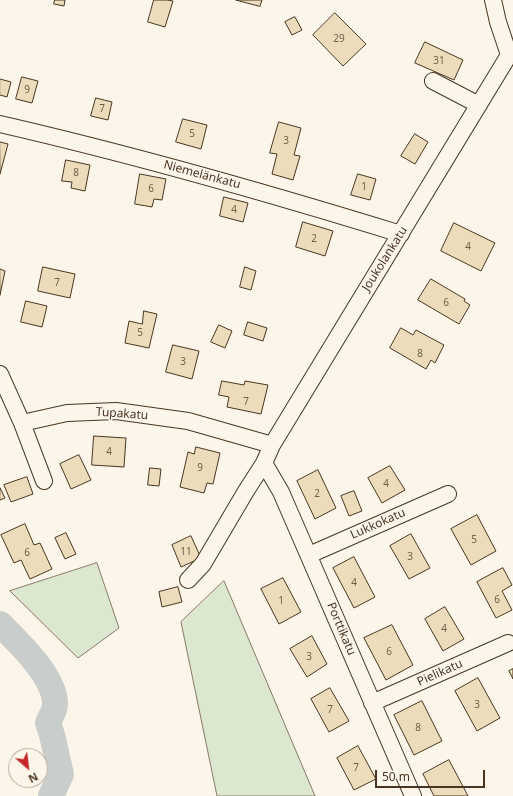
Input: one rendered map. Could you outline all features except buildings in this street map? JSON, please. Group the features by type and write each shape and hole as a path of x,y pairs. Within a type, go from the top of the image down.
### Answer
{"street":[{"path":"493,0 498,22 511,56"},
{"name":"Joukolankatu","path":"188,580 203,564 264,463 272,445 367,287 401,234 479,104 511,56"},
{"path":"433,81 479,104"},
{"name":"Niemelänkatu","path":"0,124 119,152 242,186 401,234"},
{"path":"0,374 22,423 44,481"},
{"name":"Tupakatu","path":"22,423 67,413 116,411 188,421 272,445"},
{"name":"Porttikatu","path":"264,463 281,492 413,796"},
{"name":"Lukkokatu","path":"309,555 448,494"},
{"name":"Pielikatu","path":"372,703 508,643"}],"green space":[{"path":"97,563 119,628 78,658 10,591"},
{"path":"224,581 315,796 217,796 181,622"}],"waterway":[{"path":"0,624 35,661 43,672 54,694 55,707 48,723 61,774 51,796"}]}
